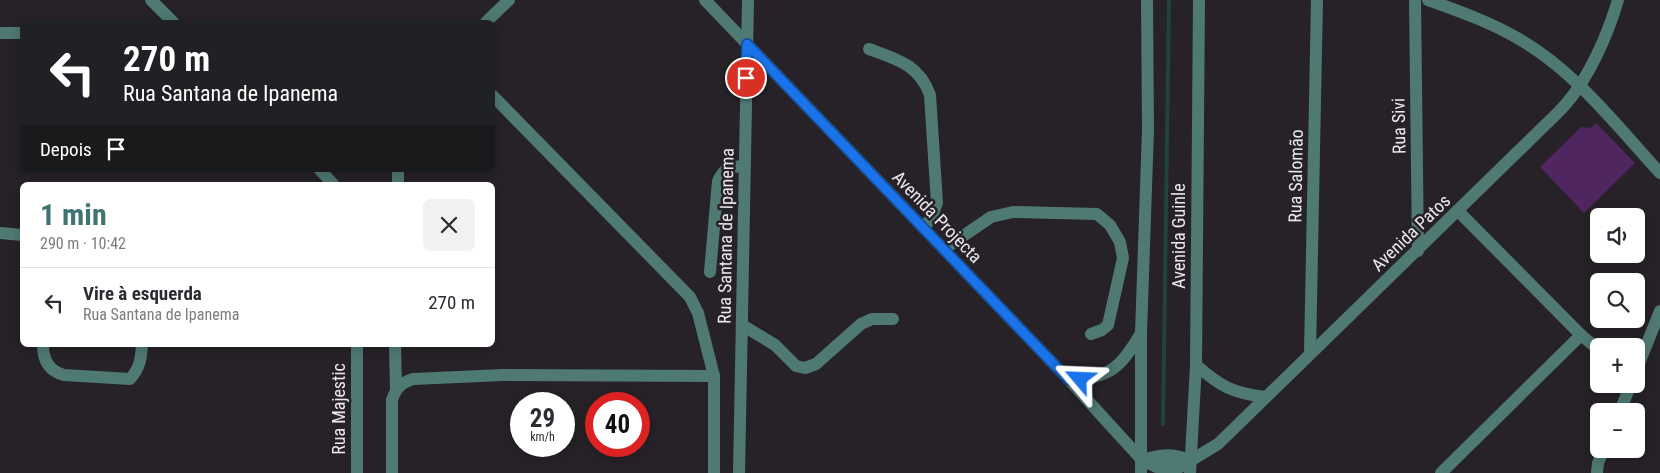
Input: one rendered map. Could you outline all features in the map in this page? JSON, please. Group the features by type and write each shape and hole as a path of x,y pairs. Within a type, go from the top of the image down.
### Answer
{"street":[{"path":"151,0 171,20"},
{"path":"488,20 509,0"},
{"name":"Avenida Projecta","path":"705,0 1069,380 1142,460"},
{"name":"Rua Santana de Ipanema","path":"739,473 748,0"},
{"name":"Avenida Guinle","path":"1141,473 1141,333 1148,130 1147,0"},
{"name":"Avenida Guinle","path":"1190,467 1196,365 1199,0"},
{"name":"Rua Salomão","path":"1310,353 1317,0"},
{"name":"Rua Sivi","path":"1415,0 1418,251"},
{"path":"1428,0 1482,20 1520,40 1552,62 1579,85 1660,173"},
{"name":"Avenida Patos","path":"1190,467 1218,444 1264,397 1418,251 1566,104 1594,59 1618,0"},
{"path":"0,33 20,33"},
{"path":"869,49 903,61 918,73 930,95 937,203 932,216 924,228"},
{"path":"495,98 690,297 698,313 714,376 714,473"},
{"path":"710,272 718,181 722,172 729,167 745,166"},
{"path":"322,172 331,182"},
{"path":"944,249 960,240 991,217 1013,212 1097,214 1110,225 1120,242 1123,258 1108,325 1102,330 1091,334"},
{"path":"1458,212 1590,342"},
{"path":"0,233 20,235"},
{"path":"1645,348 1660,311"},
{"path":"742,325 776,345 796,366 805,368 816,364 860,324 872,319 893,320"},
{"path":"1069,380 1105,374 1119,365 1128,355 1141,333"},
{"path":"1441,473 1581,335"},
{"path":"43,347 43,354 49,367 56,372 64,375 130,380 141,361 142,347"},
{"name":"Rua Majestic","path":"357,347 357,473"},
{"path":"395,347 396,390"},
{"path":"1196,365 1227,389 1245,395 1264,397"},
{"path":"392,473 392,400 396,390 402,383 413,379 476,376 714,376"},
{"path":"1142,460 1156,455 1180,455 1190,467"},
{"path":"1597,473 1601,458"}],"building":[{"path":"1596,123 1635,163 1584,213 1540,167 1581,127 1591,128"}],"waterway":[{"path":"1163,424 1169,0"}],"route":[{"path":"746,78 747,44 1069,380 1080,379"}]}
